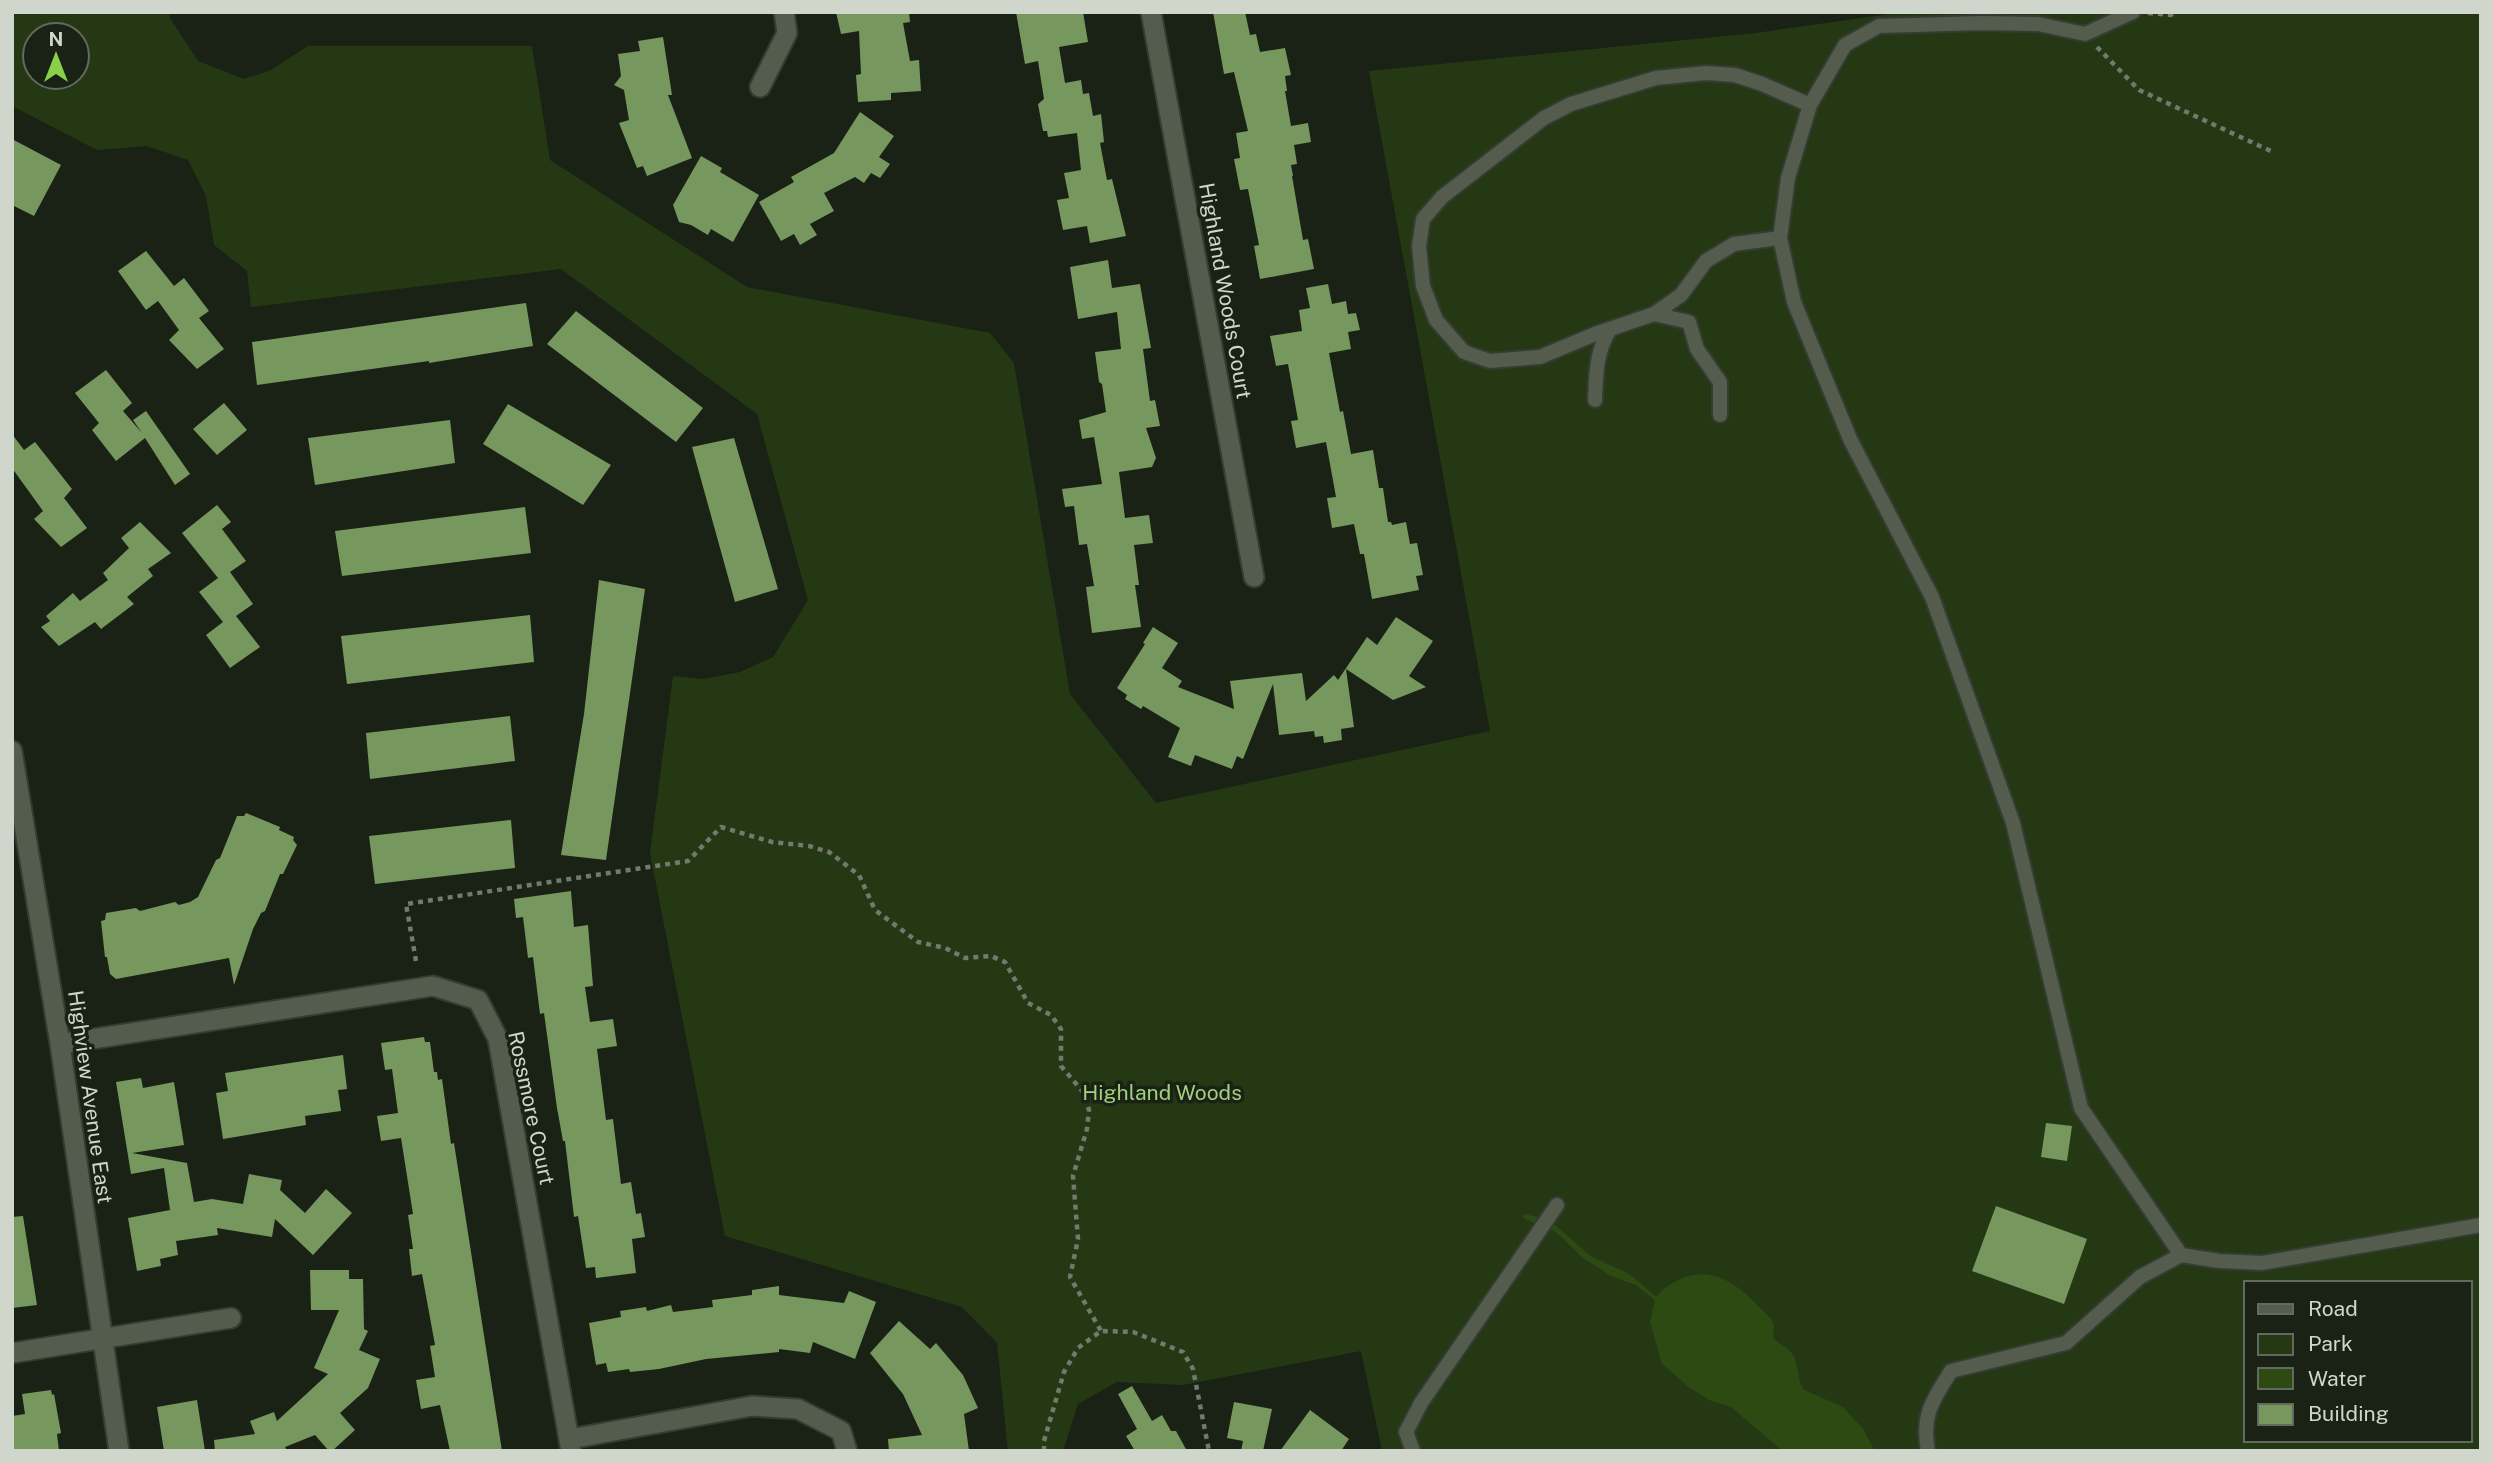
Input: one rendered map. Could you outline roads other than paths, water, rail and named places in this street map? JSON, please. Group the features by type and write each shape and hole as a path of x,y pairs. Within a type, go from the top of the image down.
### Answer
{"street":[{"path":"760,87 787,33 784,12"},
{"name":"Highland Woods Court","path":"1152,12 1254,577"},
{"name":"Highview Avenue East","path":"12,751 60,1044 119,1451"},
{"name":"Rossmore Court","path":"60,1044 433,986 478,1000 498,1039 570,1445 752,1406 799,1409 841,1431 847,1451"},
{"path":"12,1353 231,1318"}],"lane":[{"path":"2133,12 2085,34 2038,24 1879,26 1845,44 1810,105 1788,178 1780,238 1794,302 1850,439 1932,597 2013,823 2081,1108 2181,1255"},
{"path":"1780,238 1734,244 1706,261 1681,295 1654,314 1540,357 1490,361 1464,352 1436,320 1423,286 1419,246 1423,219 1442,197 1544,118 1571,104 1656,78 1681,74 1735,75 1810,105"},
{"path":"1654,314 1689,323 1697,349 1720,382 1720,415"},
{"path":"1595,400 1597,362 1601,345 1610,329"},
{"path":"1413,1451 1406,1432 1421,1403 1557,1205"},
{"path":"1928,1451 1925,1433 1928,1407 1951,1371 2066,1343 2140,1277 2181,1255 2262,1264 2481,1225"}],"water":[{"path":"1524,1214 1554,1224 1589,1255 1631,1275 1656,1297 1671,1284 1694,1275 1715,1276 1734,1285 1771,1319 1774,1339 1792,1354 1804,1390 1843,1407 1863,1429 1875,1451 1783,1451 1731,1407 1709,1400 1662,1364 1650,1322 1655,1300 1636,1285 1611,1276 1583,1258 1557,1233 1523,1218"}],"park label":[{"name":"Highland Woods","path":"1162,1093"}]}
